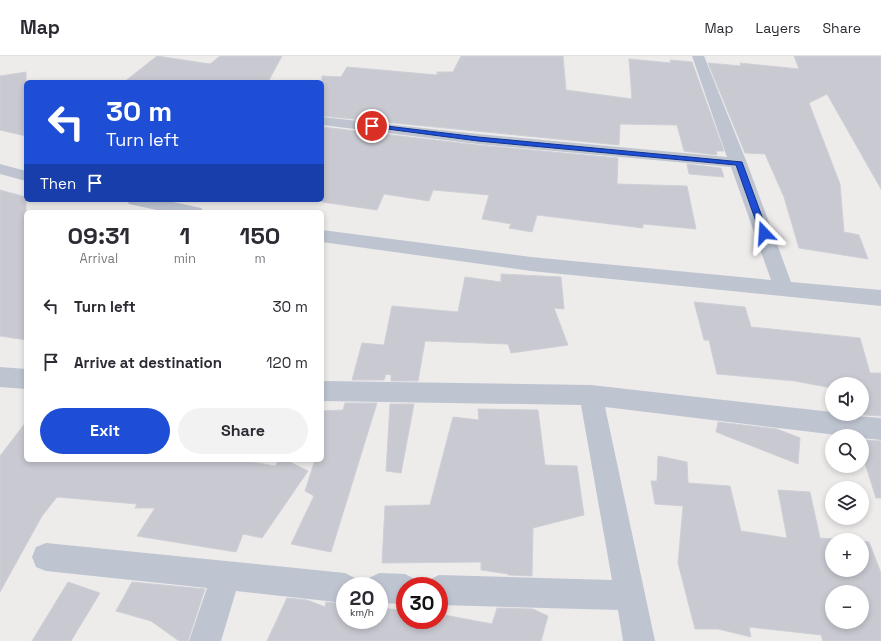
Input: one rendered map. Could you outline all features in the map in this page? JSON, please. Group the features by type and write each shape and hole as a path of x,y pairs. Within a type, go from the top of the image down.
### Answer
{"street":[{"path":"698,56 739,163 784,289"},
{"path":"324,121 478,139 739,163"},
{"path":"0,169 24,175"},
{"path":"150,202 189,207"},
{"path":"324,236 419,252 532,265 881,298"},
{"path":"0,377 24,379"},
{"path":"324,391 591,395 881,429"},
{"path":"591,395 639,641"},
{"path":"46,557 336,587"},
{"path":"205,641 226,575"},
{"path":"448,590 630,595"}],"building":[{"path":"157,56 210,64 220,56 282,56 269,80 127,80"},
{"path":"461,56 563,56 566,90 632,99 629,59 671,63 670,60 692,62 724,151 716,151 717,155 684,151 677,125 620,124 619,145 324,116 324,80 322,80 322,76 341,77 347,67 437,75 437,72 453,72"},
{"path":"794,56 881,56 881,189 827,94 809,103 840,184 844,232 859,235 868,259 799,248 784,197 765,154 745,153 708,63 741,66 740,63 799,69"},
{"path":"26,72 26,80 24,80 24,136 0,130 0,76"},
{"path":"324,127 478,145 618,158 617,184 687,186 696,229 643,224 643,228 537,215 532,232 509,228 511,224 482,219 489,195 433,190 429,201 384,194 377,210 322,202 324,202"},
{"path":"687,164 721,168 724,177 689,174"},
{"path":"0,190 24,196 26,210 24,210 24,340 0,336"},
{"path":"501,274 561,277 564,309 554,308 568,345 511,353 508,344 425,341 418,381 391,381 391,375 386,374 384,380 352,380 362,343 384,345 392,306 458,312 465,277 501,282"},
{"path":"694,302 745,307 751,327 860,338 870,373 881,373 881,416 869,415 869,377 825,377 825,387 795,381 717,374 709,340 704,340"},
{"path":"345,403 377,403 331,552 291,544 314,496 305,491 314,462 324,462 324,411 343,410"},
{"path":"390,404 414,404 401,473 386,471"},
{"path":"478,409 538,410 545,465 577,466 584,515 533,528 532,576 508,575 481,570 481,562 382,563 385,506 430,505 453,417 479,420"},
{"path":"718,422 777,429 800,438 798,464 716,432"},
{"path":"24,425 24,462 253,462 275,466 278,462 290,462 308,471 262,538 243,534 236,552 137,536 155,508 135,508 137,504 57,497 42,516 0,592 0,456"},
{"path":"869,440 881,441 881,498 876,498 868,473"},
{"path":"658,456 687,462 688,483 730,486 741,531 787,538 778,490 810,492 820,538 825,538 825,577 869,577 869,542 881,573 881,641 823,641 821,635 749,627 751,637 718,629 695,629 678,563 683,506 655,504 651,481 657,481"},
{"path":"68,582 100,593 71,641 32,641"},
{"path":"132,582 205,589 188,641 179,641 151,621 116,611"},
{"path":"287,598 307,600 325,607 326,602 336,603 336,629 388,629 388,609 396,610 396,629 448,629 448,616 492,624 497,608 533,609 548,616 541,641 267,641"}],"route":[{"path":"372,126 478,139 739,163 764,233"}]}
